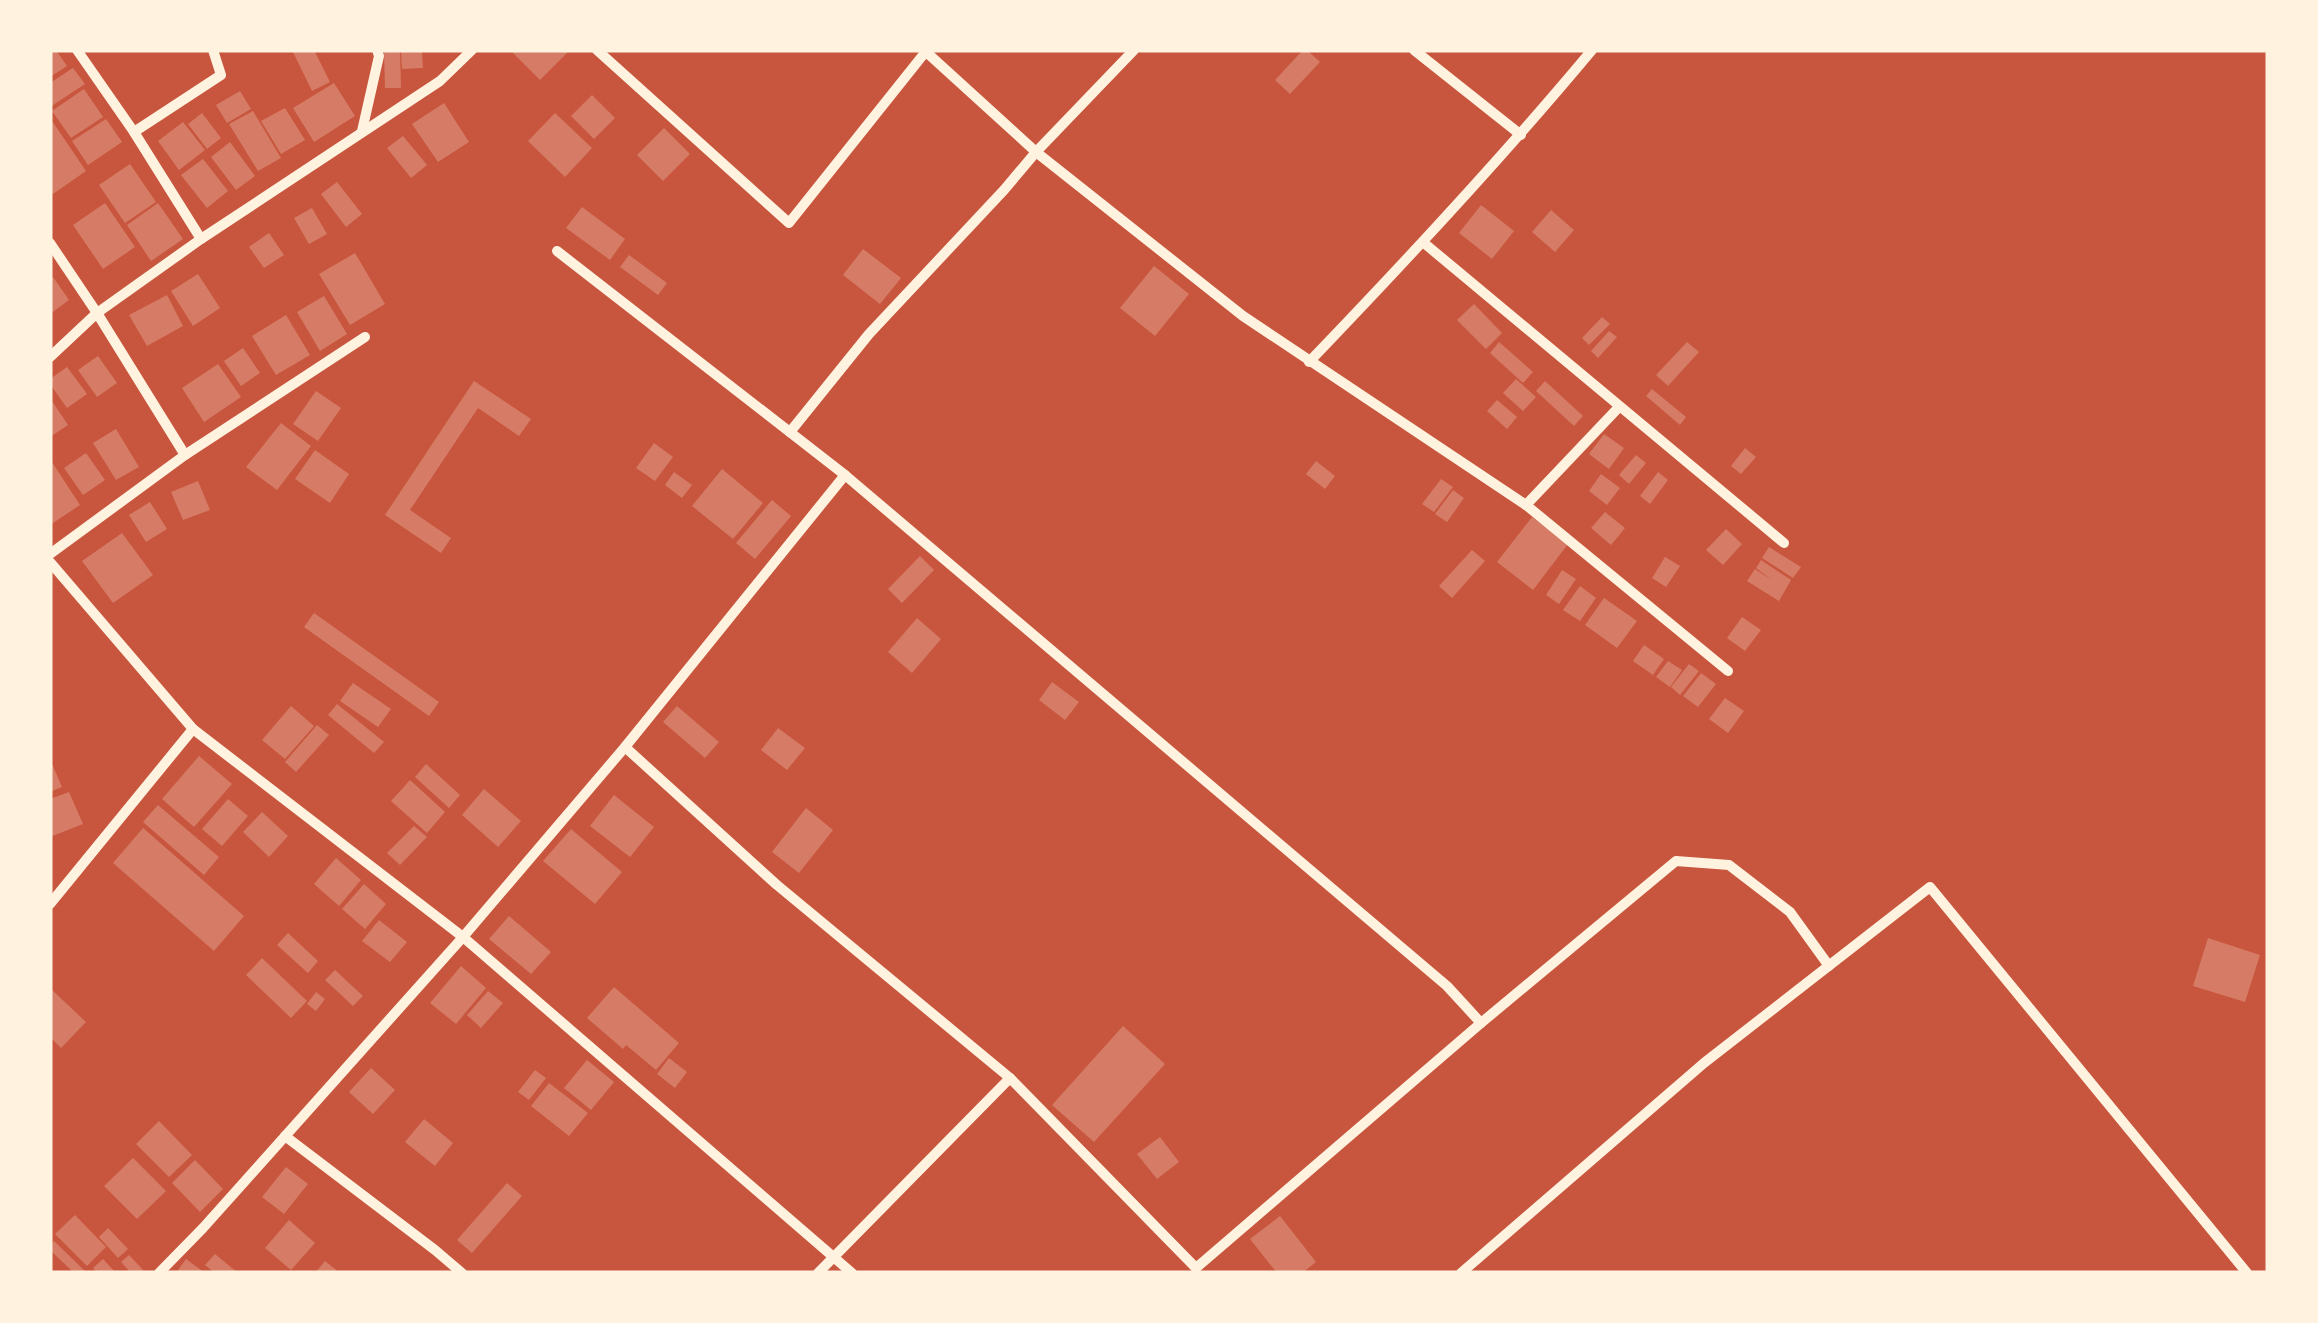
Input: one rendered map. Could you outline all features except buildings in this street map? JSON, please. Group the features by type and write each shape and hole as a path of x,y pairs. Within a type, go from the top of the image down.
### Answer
{"street":[{"path":"78,50 201,239"},
{"path":"134,132 221,74 213,50"},
{"path":"362,131 379,56 377,50"},
{"path":"50,357 97,313 440,80 472,50"},
{"path":"597,50 789,223 926,50 1036,152 1243,316 1526,505 1728,671"},
{"path":"790,432 869,334 1134,50"},
{"path":"1414,50 1522,136"},
{"path":"1309,362 1522,136 1592,50"},
{"path":"50,243 185,455"},
{"path":"1424,243 1784,543"},
{"path":"556,251 845,474 1448,986 1481,1022"},
{"path":"50,554 185,455 365,336"},
{"path":"1526,505 1619,408"},
{"path":"159,1273 463,937 625,748 845,474"},
{"path":"50,562 193,730 463,937 852,1273"},
{"path":"50,904 193,730"},
{"path":"625,748 777,885 1010,1078 1195,1271 1481,1022 1676,861 1729,864 1790,912 1829,966"},
{"path":"1461,1273 1704,1064 1930,888 2246,1273"},
{"path":"818,1273 1010,1078"},
{"path":"284,1136 462,1273"}]}
